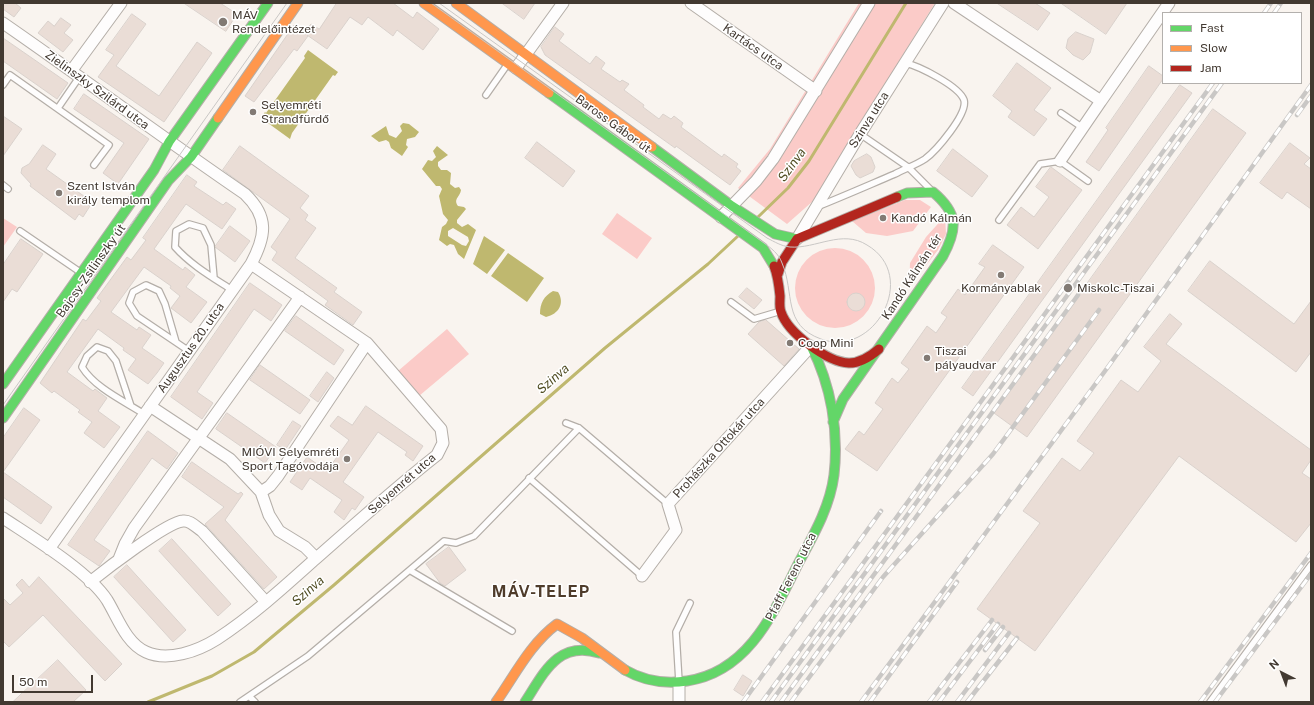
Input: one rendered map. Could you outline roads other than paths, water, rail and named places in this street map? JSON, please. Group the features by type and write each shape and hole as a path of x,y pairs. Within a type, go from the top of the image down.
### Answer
{"street":[{"path":"76,73 121,3"},
{"name":"Bajcsy-Zsilinszky út","path":"3,384 154,170 169,142 268,3"},
{"name":"Bajcsy-Zsilinszky út","path":"3,418 168,181 191,157 298,3"},
{"name":"Baross Gábor út","path":"424,3 764,248 773,260 778,274"},
{"name":"Baross Gábor út","path":"456,3 732,206 775,234 797,239"},
{"path":"512,66 525,55 563,3"},
{"name":"Kartács utca","path":"691,3 816,91"},
{"path":"721,217 756,181 773,159 869,3"},
{"name":"Szinva utca","path":"797,239 860,134 943,3"},
{"path":"954,3 1102,101"},
{"path":"1163,12 1169,3"},
{"path":"1060,161 1162,13"},
{"name":"Zielinszky Szilárd utca","path":"3,23 76,73 191,157"},
{"name":"Augusztus 20. utca","path":"49,549 251,264 263,235 262,220 255,203 245,194 191,157"},
{"path":"879,349 868,358 849,364 834,360 811,346 794,331 781,311 778,274 782,262 797,239 907,193 933,192"},
{"name":"Kandó Kálmán tér","path":"833,423 843,399 943,256 953,237 955,227 950,211 945,203 933,192"},
{"name":"Selyemrét utca","path":"3,518 49,549 90,582 106,599 135,646 146,652 166,657 190,652 217,639 266,602 437,455 443,442 441,429 367,343 251,264"},
{"path":"119,559 134,528 300,297"},
{"path":"261,492 270,486 278,476 367,343"},
{"path":"811,346 826,377 833,423"},
{"name":"Prohászka Ottokár utca","path":"642,576 676,530 668,504 811,346"},
{"path":"147,410 200,438 230,459 261,492 269,515 279,531 305,547 316,558"},
{"name":"Pfaff Ferenc utca","path":"496,702 538,642 550,628 558,624 574,632 600,653 643,677 656,681 679,682 711,675 728,666 745,654 771,618 812,538 830,494 835,466 833,423"},
{"path":"90,582 119,559 172,526 183,521 191,522 202,531 266,602"},
{"path":"525,702 553,662 561,655 570,650 580,648 600,653"},
{"path":"679,682 679,702"}],"lane":[{"path":"818,206 924,160 940,145 961,115 964,100 959,93 930,72 905,63"},
{"path":"486,95 512,66"},
{"path":"58,108 76,73"},
{"path":"3,85 10,75 109,144 94,165"},
{"path":"1061,113 1083,128"},
{"path":"860,134 908,167 933,192"},
{"path":"999,220 1040,164 1060,161 1088,181"},
{"path":"214,278 210,245 202,228 189,224 176,231 174,247 186,260 232,290"},
{"path":"20,231 81,272"},
{"path":"176,342 165,304 159,291 146,285 133,292 129,303 137,316 189,351"},
{"path":"731,302 754,319 781,311"},
{"path":"131,406 116,361 108,351 97,347 87,356 82,367 89,377 131,406 147,410"},
{"path":"566,423 579,428 668,504"},
{"path":"240,702 250,697 308,656 444,542 456,543 474,536 579,428"},
{"path":"529,478 642,576"},
{"path":"1210,702 1311,565"},
{"path":"411,571 512,631"},
{"path":"679,682 676,632 690,603"},
{"path":"250,697 255,702"}],"waterway":[{"name":"Szinva","path":"758,217 788,188 809,161 906,3"},
{"name":"Szinva","path":"148,702 212,676 254,652 334,585 605,348 708,264 738,236"}],"tram line":[{"path":"3,405 287,3"},
{"path":"431,3 772,249 779,257 786,274 795,317 800,325 809,333 821,339 840,342 858,337 873,326 884,311 890,294 890,276 882,259 867,245 858,241 839,239 800,247 790,247 781,245 767,238 439,3"}],"railway":[{"path":"1265,12 1271,3"},
{"path":"1275,12 1281,3"},
{"path":"762,702 1212,84"},
{"path":"771,702 1221,84"},
{"path":"861,702 1105,371 1311,85"},
{"path":"1297,115 1311,96"},
{"path":"781,702 1078,295"},
{"path":"791,702 883,577 993,454 1099,310"},
{"path":"743,702 881,511"},
{"path":"1200,702 1311,553"},
{"path":"1215,702 1311,574"},
{"path":"870,702 957,582"},
{"path":"929,702 992,620"},
{"path":"939,702 998,624"},
{"path":"985,650 1003,627"},
{"path":"957,702 1009,633"},
{"path":"967,702 1017,638"}],"place":[{"name":"MÁV Rendelőintézet","path":"223,22"},
{"name":"Selyemréti Strandfürdő","path":"253,112"},
{"name":"Szent István király templom","path":"59,193"},
{"name":"Kandó Kálmán","path":"883,218"},
{"name":"Kormányablak","path":"1001,275"},
{"name":"Miskolc-Tiszai","path":"1068,288"},
{"name":"Coop Mini","path":"790,343"},
{"name":"Tiszai pályaudvar","path":"927,358"},
{"name":"MIÓVI Selyemréti Sport Tagóvodája","path":"347,459"}],"district":[{"name":"MÁV-TELEP","path":"541,592"}]}
